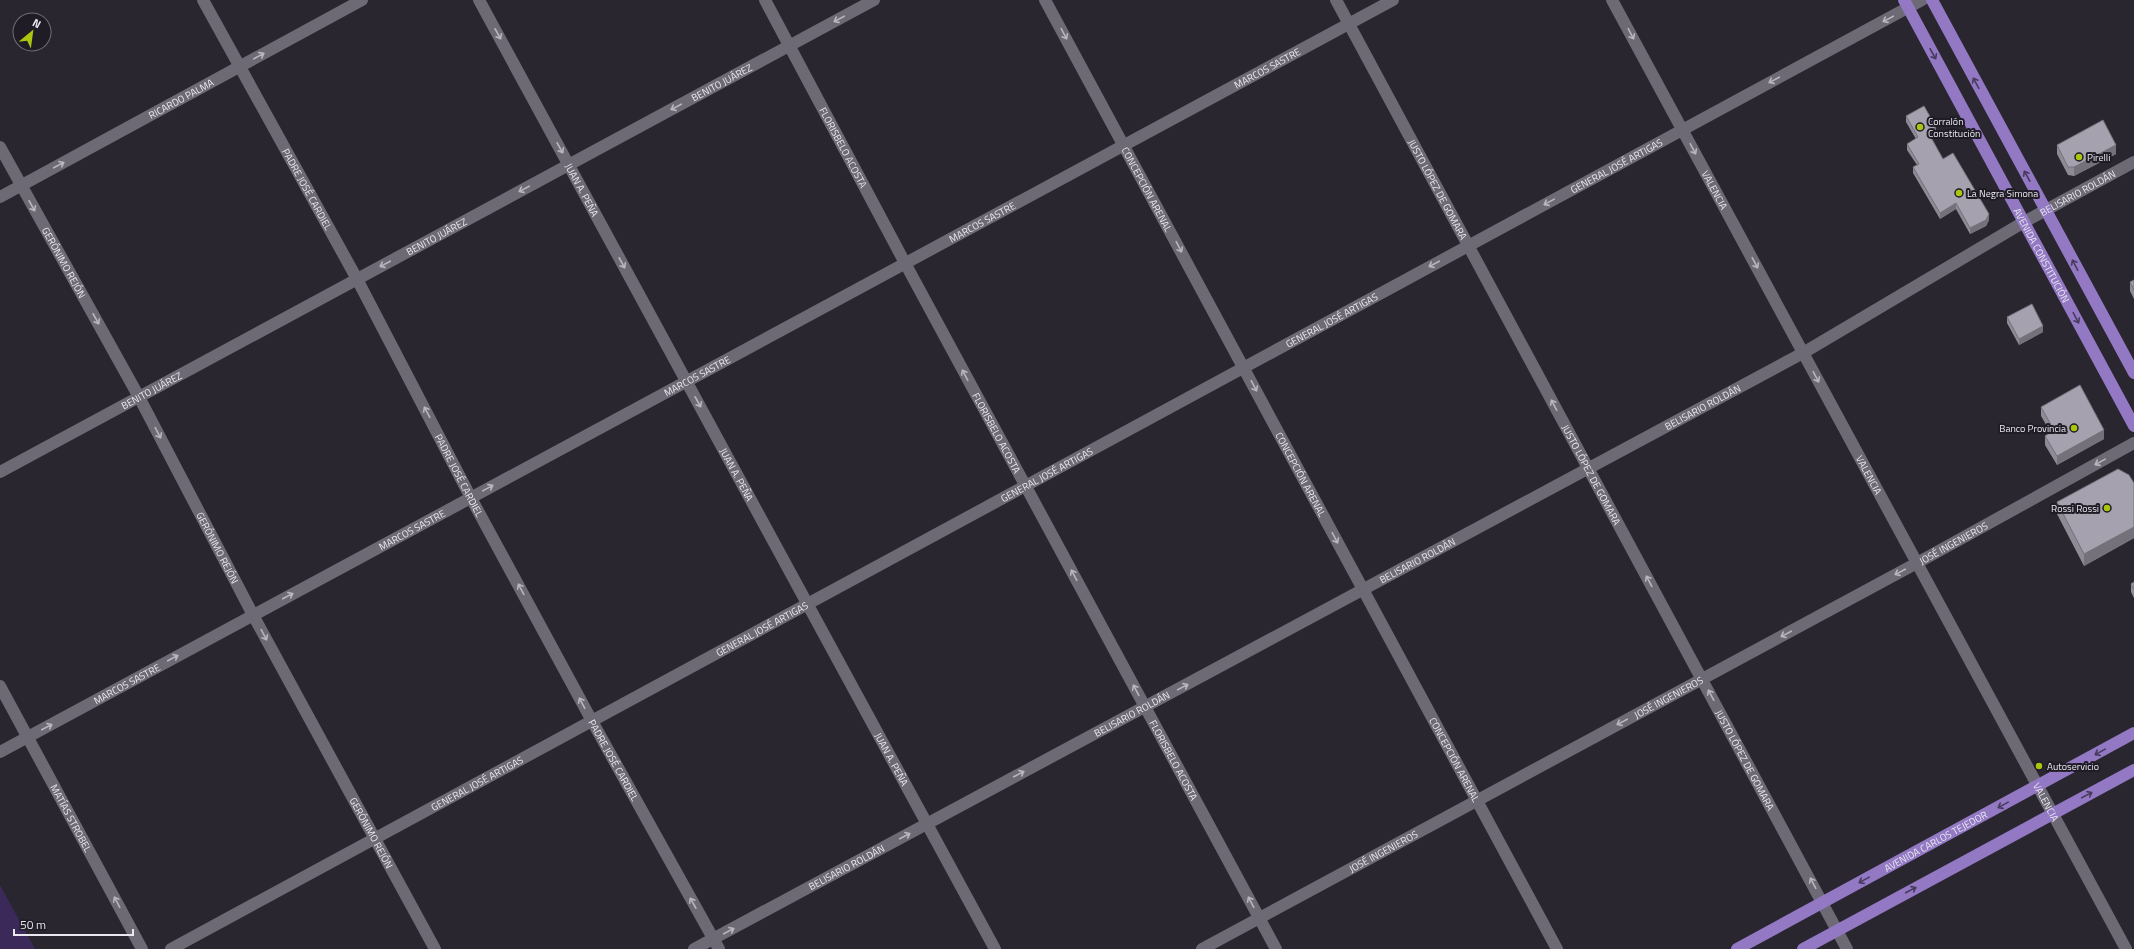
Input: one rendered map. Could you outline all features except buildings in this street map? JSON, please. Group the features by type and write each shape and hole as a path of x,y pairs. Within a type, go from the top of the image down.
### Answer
{"main road":[{"path":"1932,0 2134,373"},
{"name":"AVENIDA CONSTITUCIÓN","path":"1906,4 2134,426"},
{"name":"AVENIDA CARLOS TEJEDOR","path":"1737,949 2134,734"},
{"path":"1803,949 2134,770"}],"street":[{"name":"PADRE JOSÉ CARDIEL","path":"203,0 357,279 471,498 592,721 716,944"},
{"name":"RICARDO PALMA","path":"0,197 362,0"},
{"name":"JUAN A. PEÑA","path":"479,0 995,949"},
{"name":"FLORISBELO ACOSTA","path":"766,0 905,263 1276,949"},
{"name":"BENITO JUÁREZ","path":"0,472 874,0"},
{"name":"CONCEPCIÓN ARENAL","path":"1045,0 1557,949"},
{"name":"JUSTO LÓPEZ DE GOMARA","path":"1336,0 1847,949"},
{"name":"MARCOS SASTRE","path":"0,752 1393,0"},
{"name":"VALENCIA","path":"1612,0 2126,949"},
{"name":"GENERAL JOSÉ ARTIGAS","path":"170,949 1682,130 1906,4 1922,0"},
{"name":"GERÓNIMO REJÓN","path":"0,147 139,397 253,615 435,949"},
{"name":"BELISARIO ROLDÁN","path":"694,949 716,944 927,824 1803,354 2024,222 2134,162"},
{"name":"JOSÉ INGENIEROS","path":"1202,949 1917,563 2134,443"},
{"name":"MATÍAS STROBEL","path":"0,686 142,949"}],"shaded area":[{"path":"0,885 35,949 0,949"}],"place":[{"name":"Corralón Constitución","path":"1920,127"},
{"name":"Pirelli","path":"2079,157"},
{"name":"La Negra Simona","path":"1959,193"},
{"name":"Banco Provincia","path":"2074,428"},
{"name":"Rossi Rossi","path":"2107,508"},
{"name":"Autoservicio","path":"2039,766"}]}
